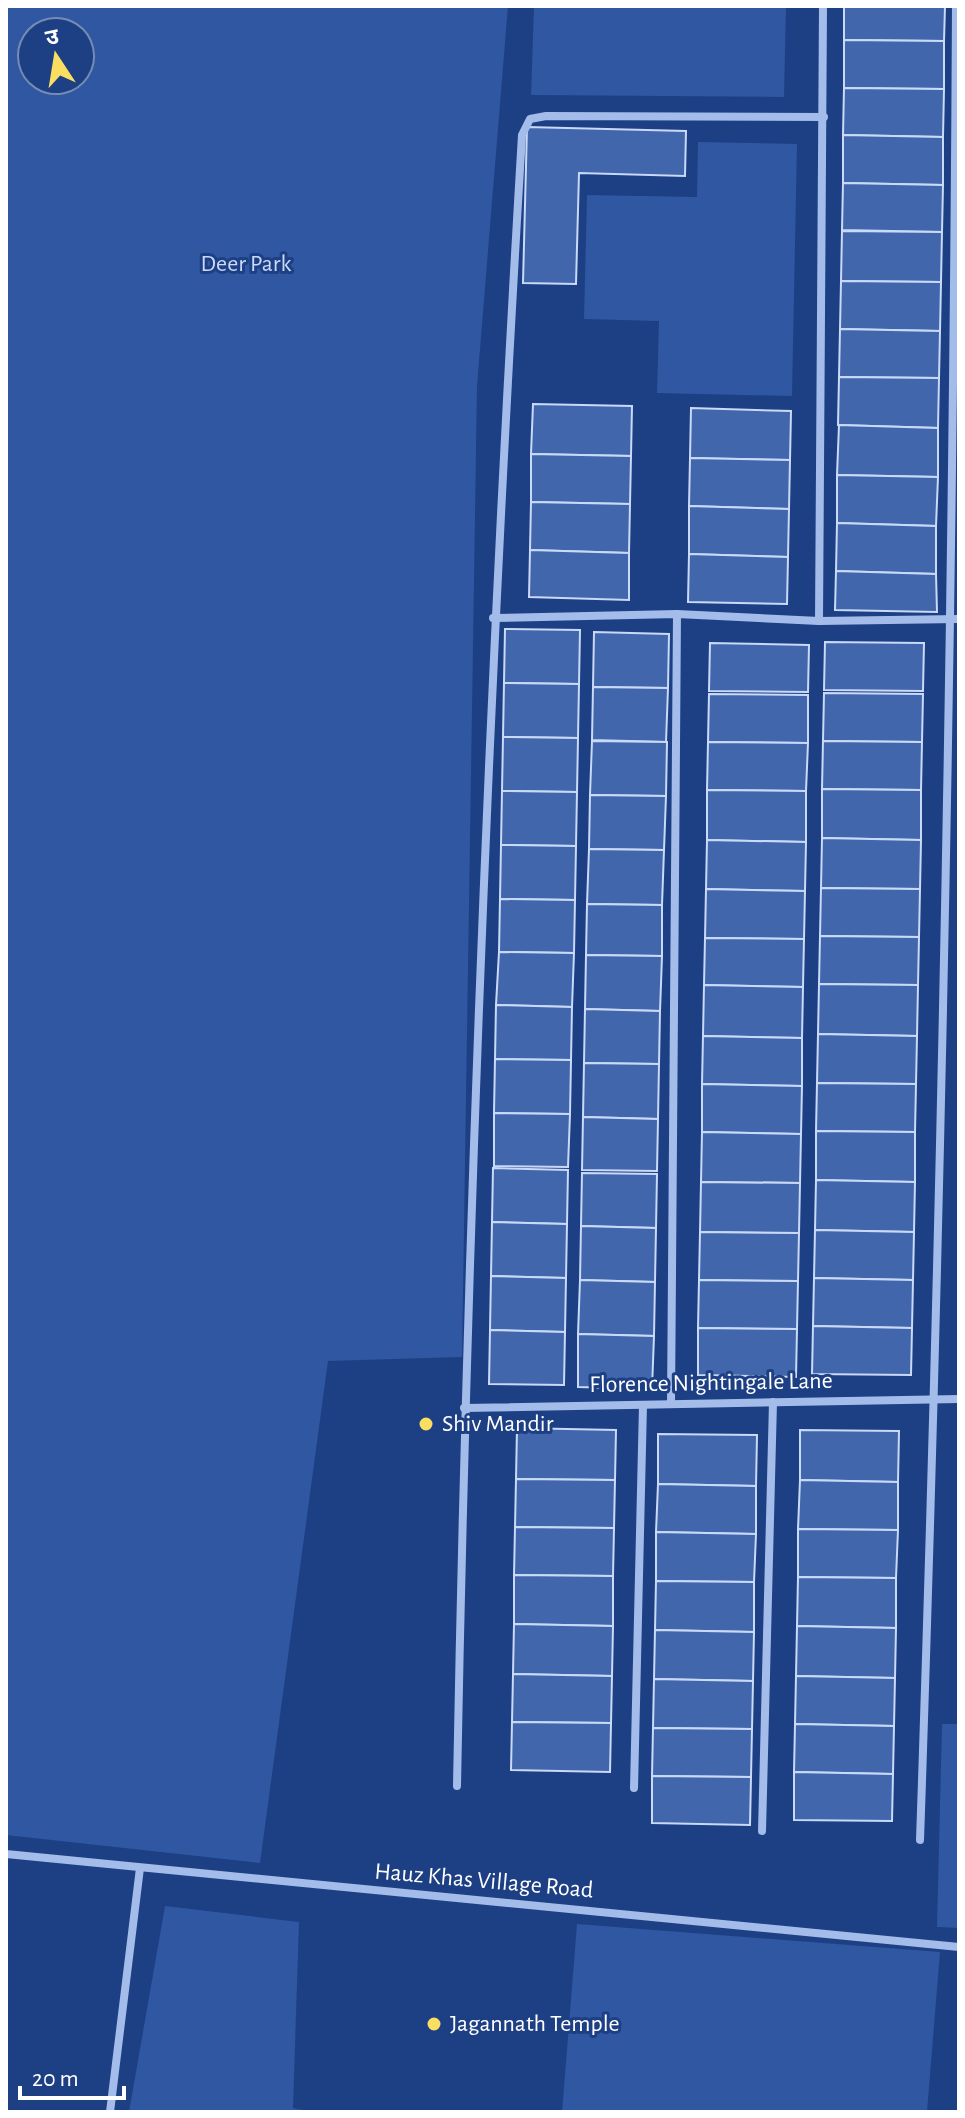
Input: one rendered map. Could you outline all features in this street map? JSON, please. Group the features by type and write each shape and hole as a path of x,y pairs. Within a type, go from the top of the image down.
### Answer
{"street":[{"path":"819,621 823,6"},
{"path":"920,1840 956,619 956,6"},
{"path":"457,1786 464,1408 493,618 524,127 530,119 546,116 824,117"},
{"path":"493,618 677,614 819,621 956,619"},
{"path":"671,1404 677,614"},
{"name":"Florence Nightingale Lane","path":"464,1408 959,1399"},
{"path":"762,1831 773,1402"},
{"path":"634,1788 643,1405"},
{"name":"Hauz Khas Village Road","path":"6,1854 959,1947"},
{"path":"110,2112 140,1868"}],"green space":[{"name":"Deer Park","path":"6,6 508,6 477,386 462,1357 328,1361 260,1863 6,1835"},
{"path":"534,6 786,6 784,97 531,95"},
{"path":"698,142 797,144 792,396 657,393 659,321 584,319 587,195 697,197"},
{"path":"942,1724 959,1724 959,1928 937,1927"},
{"path":"165,1906 299,1922 293,2108 311,2112 129,2112"},
{"path":"577,1924 940,1952 927,2112 562,2112"}],"building":[{"path":"844,6 945,6 944,41 844,40"},
{"path":"844,40 944,41 944,89 844,88"},
{"path":"844,88 944,89 943,137 843,135"},
{"path":"527,127 686,131 685,176 579,173 576,284 523,283"},
{"path":"843,135 943,137 943,185 843,183"},
{"path":"843,183 943,185 942,232 842,230"},
{"path":"842,231 942,232 941,282 841,281"},
{"path":"841,281 941,282 940,331 840,329"},
{"path":"840,329 940,331 939,378 839,377"},
{"path":"839,377 939,378 938,428 838,425"},
{"path":"533,404 632,406 631,456 531,454"},
{"path":"691,408 791,411 790,460 690,458"},
{"path":"839,425 938,428 938,477 837,475"},
{"path":"531,454 631,456 630,504 531,502"},
{"path":"690,458 790,460 789,509 689,506"},
{"path":"837,475 938,477 936,526 837,523"},
{"path":"531,502 630,504 629,553 530,550"},
{"path":"689,506 789,509 788,557 689,554"},
{"path":"837,523 936,526 936,574 836,571"},
{"path":"530,550 629,553 629,600 529,597"},
{"path":"689,554 788,557 787,604 688,602"},
{"path":"836,571 936,574 937,612 835,610"},
{"path":"505,629 580,630 579,684 504,683"},
{"path":"594,632 669,634 668,688 593,687"},
{"path":"825,642 924,643 923,691 824,690"},
{"path":"710,643 809,645 808,692 709,691"},
{"path":"504,683 579,684 578,738 503,737"},
{"path":"593,687 668,688 666,742 592,740"},
{"path":"824,693 923,694 922,742 823,741"},
{"path":"709,694 808,695 808,743 708,742"},
{"path":"503,737 578,738 577,792 502,791"},
{"path":"592,741 667,742 666,796 590,795"},
{"path":"823,741 922,742 921,790 822,789"},
{"path":"708,742 808,743 806,791 707,790"},
{"path":"822,789 921,790 921,840 822,838"},
{"path":"707,790 806,791 806,842 707,840"},
{"path":"502,791 577,792 576,846 501,845"},
{"path":"590,795 666,796 664,850 589,849"},
{"path":"822,838 921,840 920,889 821,888"},
{"path":"707,840 806,842 805,891 706,889"},
{"path":"501,845 576,846 575,900 500,899"},
{"path":"589,849 664,850 662,905 587,904"},
{"path":"821,888 920,889 919,937 820,936"},
{"path":"706,889 805,891 804,939 705,938"},
{"path":"500,899 575,900 574,953 499,952"},
{"path":"587,904 662,905 662,956 586,955"},
{"path":"820,936 919,937 918,985 819,984"},
{"path":"705,938 804,939 803,987 704,985"},
{"path":"499,952 574,953 572,1007 496,1005"},
{"path":"586,955 662,956 660,1011 585,1009"},
{"path":"819,984 918,985 917,1036 818,1034"},
{"path":"704,985 803,987 802,1038 703,1036"},
{"path":"496,1005 572,1007 571,1060 495,1059"},
{"path":"585,1009 660,1011 659,1064 584,1063"},
{"path":"818,1034 917,1036 916,1084 817,1083"},
{"path":"703,1036 802,1038 802,1086 702,1084"},
{"path":"495,1059 571,1060 570,1114 494,1113"},
{"path":"584,1063 659,1064 658,1119 583,1117"},
{"path":"817,1083 916,1084 915,1132 816,1131"},
{"path":"702,1084 802,1086 801,1134 702,1132"},
{"path":"494,1113 570,1114 568,1167 494,1166"},
{"path":"583,1117 658,1119 657,1171 582,1170"},
{"path":"816,1131 915,1132 915,1182 816,1180"},
{"path":"702,1132 801,1134 800,1183 701,1182"},
{"path":"493,1168 568,1170 567,1224 492,1222"},
{"path":"582,1173 657,1174 656,1228 581,1226"},
{"path":"816,1180 915,1182 914,1232 815,1230"},
{"path":"701,1182 800,1183 799,1233 700,1232"},
{"path":"492,1222 567,1224 566,1278 491,1276"},
{"path":"581,1226 656,1228 655,1282 580,1280"},
{"path":"815,1230 914,1232 913,1280 814,1278"},
{"path":"700,1232 799,1233 798,1281 699,1280"},
{"path":"491,1276 566,1278 565,1332 490,1330"},
{"path":"814,1278 913,1280 912,1328 813,1326"},
{"path":"580,1280 655,1282 654,1336 578,1334"},
{"path":"699,1280 798,1281 797,1329 698,1328"},
{"path":"813,1326 912,1328 911,1375 812,1374"},
{"path":"698,1328 797,1329 796,1377 698,1375"},
{"path":"490,1330 565,1332 564,1385 489,1384"},
{"path":"578,1334 654,1336 652,1389 578,1387"},
{"path":"517,1428 616,1430 615,1480 516,1479"},
{"path":"800,1430 899,1431 898,1482 800,1480"},
{"path":"658,1434 757,1435 756,1486 658,1484"},
{"path":"516,1479 615,1480 614,1528 515,1527"},
{"path":"800,1480 898,1482 898,1530 798,1529"},
{"path":"658,1484 756,1486 756,1534 656,1532"},
{"path":"515,1527 614,1528 613,1576 514,1575"},
{"path":"798,1529 898,1530 896,1578 798,1577"},
{"path":"656,1532 756,1534 754,1582 656,1581"},
{"path":"514,1575 613,1576 613,1626 514,1624"},
{"path":"798,1577 896,1578 896,1628 797,1626"},
{"path":"656,1581 754,1582 754,1632 655,1630"},
{"path":"514,1624 613,1626 612,1676 513,1674"},
{"path":"797,1626 896,1628 895,1678 796,1676"},
{"path":"655,1630 754,1632 753,1681 654,1679"},
{"path":"513,1674 612,1676 611,1723 512,1722"},
{"path":"796,1676 895,1678 894,1726 795,1724"},
{"path":"654,1679 753,1681 752,1729 653,1728"},
{"path":"512,1722 611,1723 610,1772 511,1770"},
{"path":"795,1724 894,1726 893,1774 794,1772"},
{"path":"653,1728 752,1729 751,1777 652,1776"},
{"path":"794,1772 893,1774 892,1821 794,1820"},
{"path":"652,1776 751,1777 750,1825 652,1823"}],"place":[{"name":"Shiv Mandir","path":"426,1424"},
{"name":"Jagannath Temple","path":"434,2024"}]}
